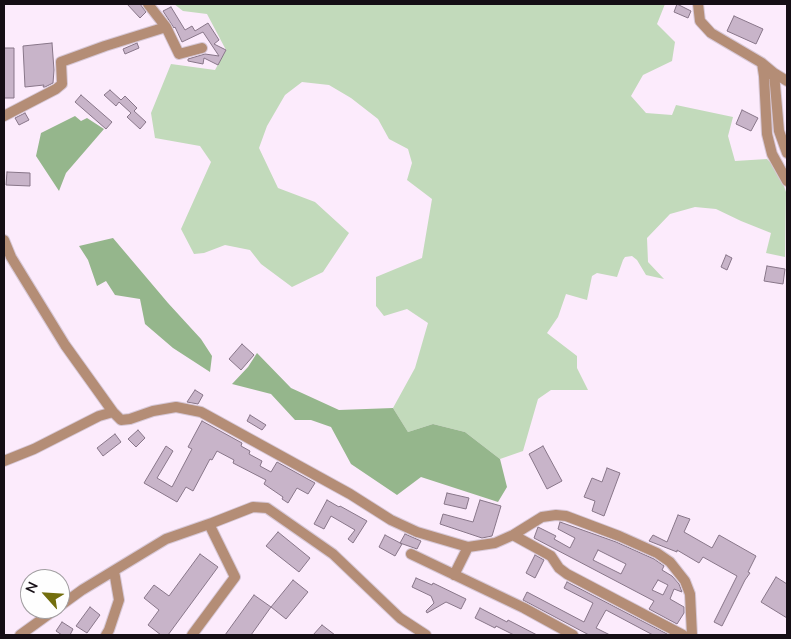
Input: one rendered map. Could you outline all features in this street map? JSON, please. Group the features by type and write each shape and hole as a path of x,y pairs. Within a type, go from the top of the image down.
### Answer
{"street":[{"path":"148,4 166,27 179,54 202,48"},
{"path":"698,4 700,22 711,33 762,63 769,75 780,131 786,147"},
{"path":"4,116 62,84 61,62 166,27"},
{"path":"769,75 787,81"},
{"path":"769,75 767,134 772,154 787,181"},
{"path":"4,240 11,257 65,345 120,420 176,407 201,412 342,489 392,520 417,532 468,547 495,542 513,535 542,517 566,516 619,536 657,553 670,562 685,581 690,594 692,635"},
{"path":"4,461 34,449 100,416 113,412"},
{"path":"70,600 166,538 209,524 253,506 267,508 333,554 400,618 426,635"},
{"path":"192,635 234,577 209,524"},
{"path":"513,535 551,556 559,568 567,574 682,635"},
{"path":"454,575 468,547"},
{"path":"411,554 524,608 573,635"},
{"path":"106,635 110,630 119,600 114,571"},
{"path":"20,635 42,619"}],"green space":[{"path":"174,4 665,4 657,24 675,42 672,61 643,75 631,96 646,113 672,115 676,105 733,117 728,136 735,161 767,159 777,169 783,183 786,192 785,257 766,253 771,233 716,209 695,207 670,214 647,238 648,262 664,279 646,275 637,260 632,256 625,257 617,277 597,273 592,276 587,300 566,294 558,317 547,333 577,356 577,368 588,390 551,390 538,399 523,451 500,459 465,432 433,424 408,432 393,408 415,368 428,323 407,309 384,316 376,306 376,277 422,258 432,199 407,180 412,163 408,149 389,139 378,119 351,98 329,85 302,82 285,95 267,126 259,148 278,188 315,202 349,233 323,272 292,287 261,264 250,250 225,245 204,253 194,254 181,229 211,162 200,146 155,138 151,113 171,64 215,70 226,50 207,14 183,11"},
{"path":"75,116 81,121 87,118 104,129 66,173 59,191 36,156 41,133"},
{"path":"113,238 201,339 212,356 210,372 173,348 145,324 140,299 115,295 106,281 97,286 88,260 79,246"},
{"path":"257,353 291,388 339,410 393,408 408,432 433,424 465,432 500,459 507,487 498,502 421,477 397,495 351,464 331,427 311,420 295,420 271,394 232,384 248,367"}],"building":[{"path":"127,4 140,4 146,12 140,18"},
{"path":"677,4 691,11 688,18 674,12"},
{"path":"171,7 185,30 192,26 195,31 208,23 219,40 214,44 226,50 218,65 204,58 203,64 188,61 188,59 205,54 219,56 203,32 182,42 175,27 163,11"},
{"path":"734,16 763,29 756,44 727,31"},
{"path":"52,43 53,83 45,87 43,87 44,85 25,87 23,46"},
{"path":"137,43 139,48 125,54 123,49"},
{"path":"4,48 14,48 14,98 4,98"},
{"path":"110,90 121,100 125,96 137,108 134,111 146,122 140,129 127,117 131,113 119,102 116,106 104,95"},
{"path":"81,95 112,122 106,129 75,102"},
{"path":"742,110 758,118 751,131 736,124"},
{"path":"25,113 29,120 19,125 15,118"},
{"path":"7,172 30,173 30,186 6,185"},
{"path":"726,255 732,258 727,270 721,267"},
{"path":"767,266 785,269 783,284 764,281"},
{"path":"242,344 254,355 241,370 229,359"},
{"path":"195,390 203,395 198,404 187,402"},
{"path":"250,415 266,425 262,430 247,421"},
{"path":"202,421 242,443 241,446 250,451 249,454 262,461 260,466 271,472 277,462 315,483 308,494 297,488 288,503 282,499 283,497 264,484 266,480 233,463 234,460 217,451 212,460 210,459 193,491 186,487 177,502 144,483 166,446 173,451 157,478 172,487 192,449 188,447"},
{"path":"138,430 145,438 136,447 128,439"},
{"path":"115,434 121,442 103,456 97,448"},
{"path":"543,446 562,481 547,489 529,454"},
{"path":"607,468 620,473 604,516 592,511 595,501 584,497 592,478 602,482"},
{"path":"447,493 469,498 466,509 444,504"},
{"path":"327,500 367,521 353,543 348,539 355,530 331,516 324,529 314,524"},
{"path":"480,500 501,506 492,536 482,538 440,524 443,514 473,522"},
{"path":"678,515 690,519 684,532 712,548 719,535 756,556 748,572 750,573 722,626 714,622 737,576 703,557 699,563 677,550 677,552 649,541 653,535 667,542"},
{"path":"560,522 616,542 654,559 664,566 662,570 672,576 679,584 682,592 674,589 670,599 684,607 684,613 677,624 649,609 654,601 534,538 538,527 556,536 554,539 570,548 575,538 558,529","holes":["598,550 626,564 621,574 593,560","658,580 668,585 663,595 652,590"]},
{"path":"278,532 310,558 299,572 266,546"},
{"path":"405,534 421,541 417,549 400,543"},
{"path":"385,535 402,544 395,556 379,547"},
{"path":"200,554 218,567 168,635 161,635 148,625 159,610 144,598 154,585 169,596"},
{"path":"535,555 544,560 535,578 526,573"},
{"path":"776,577 787,584 787,618 761,602"},
{"path":"416,578 432,585 433,583 466,599 461,609 446,602 427,613 426,611 434,603 431,596 412,587"},
{"path":"293,580 308,592 286,619 271,607"},
{"path":"567,582 669,635 653,635 606,610 596,628 610,635 589,635 523,600 527,592 584,622 593,603 564,588"},
{"path":"254,595 271,607 251,635 225,635"},
{"path":"90,607 100,615 87,633 76,626"},
{"path":"480,608 537,635 514,635 496,626 495,628 475,618"},
{"path":"62,622 73,629 70,635 62,635 56,631"},
{"path":"322,625 335,635 313,635"}]}
